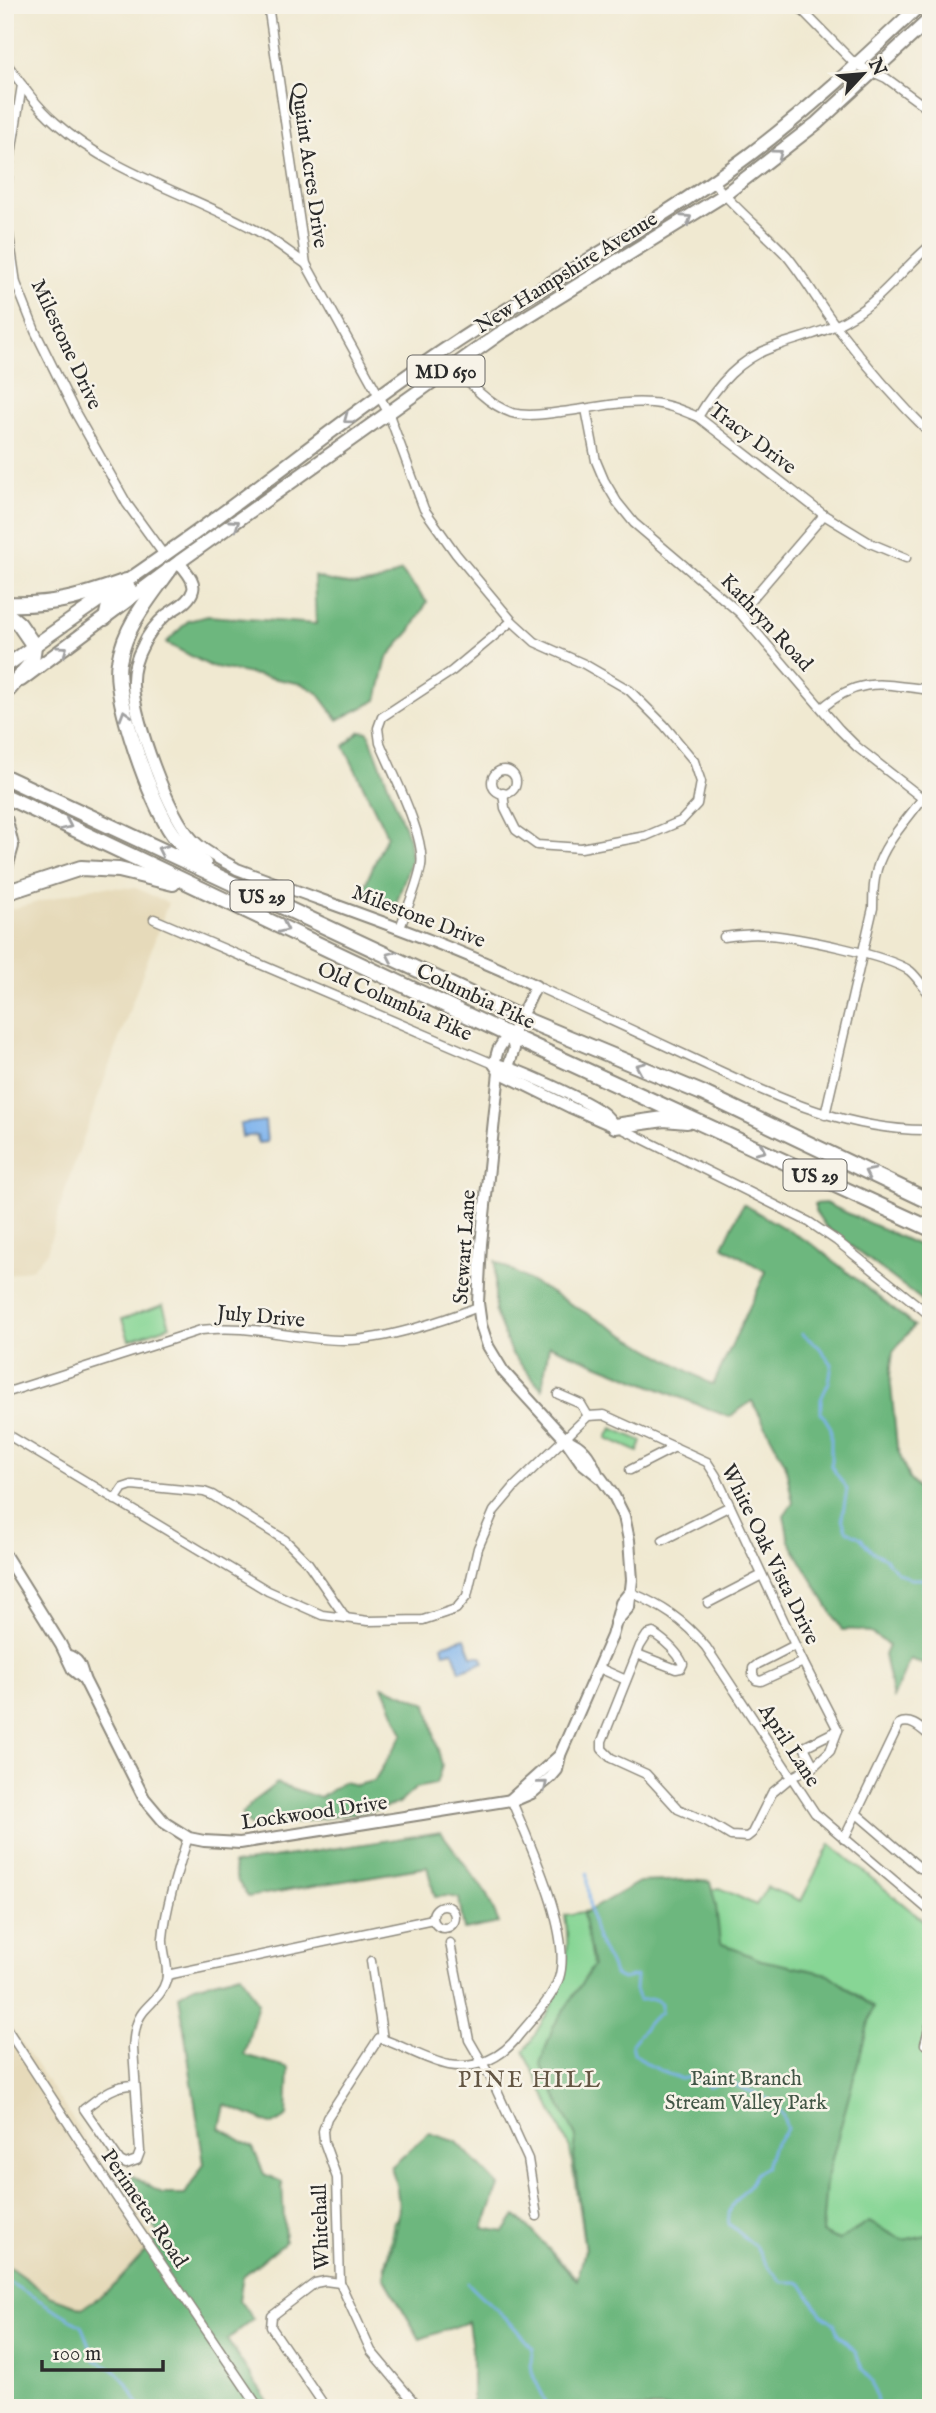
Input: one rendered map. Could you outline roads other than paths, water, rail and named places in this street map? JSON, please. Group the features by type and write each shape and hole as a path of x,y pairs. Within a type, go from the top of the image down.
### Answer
{"highway":[{"path":"171,562 126,634 117,680 123,711 159,808 172,833 186,849 219,876"},
{"path":"5,604 56,603 126,581"},
{"path":"5,612 19,624 34,646 32,662 6,691"},
{"name":"Columbia Pike","path":"5,777 519,1017 671,1080 931,1202"},
{"name":"Columbia Pike","path":"5,796 511,1036 931,1229"},
{"path":"5,821 11,846 5,867"},
{"path":"5,893 81,868 119,870 148,876 223,899"},
{"path":"622,1124 650,1112 671,1080"},
{"path":"622,1124 664,1119 699,1122"}],"main road":[{"name":"New Hampshire Avenue","path":"6,691 105,619 205,533 206,525 379,395 538,289 648,223 773,136 920,5"},
{"name":"New Hampshire Avenue","path":"5,667 126,581 171,562 291,484 454,365 724,195 792,144 931,18"},
{"path":"538,289 547,304"}],"street":[{"name":"Quaint Acres Drive","path":"268,5 306,264 388,412 424,509 456,554 512,621 536,642 584,664 629,690 664,725 694,761 701,782 697,804 681,821 646,836 581,848 537,845 516,830 505,808 503,793"},
{"path":"797,5 855,64 886,78 931,110"},
{"path":"5,61 32,100 57,125 91,149 250,226 306,264"},
{"name":"Milestone Drive","path":"22,85 8,173 6,215 16,283 35,331 75,412 127,504 171,562 193,582 193,591 186,600 164,617 149,634 134,665 132,685 135,704 167,802 192,839 208,853 237,869 479,959 759,1090 825,1115 863,1125 910,1131 931,1130"},
{"path":"712,180 788,258 835,325 898,402 931,434"},
{"path":"698,417 707,402 744,361 775,346 851,318 881,294 931,245"},
{"name":"Tracy Drive","path":"454,365 477,392 514,413 538,415 631,402 674,407 698,417 824,515 870,543 906,558"},
{"name":"Kathryn Road","path":"586,409 596,461 617,502 634,523 740,613 857,747 931,806"},
{"path":"740,613 824,515"},
{"path":"400,928 421,866 421,851 417,834 380,743 378,728 382,717 452,671 512,621"},
{"path":"822,708 837,695 862,685 886,684 931,690"},
{"path":"825,1115 873,908 877,866 885,849 922,799"},
{"name":"Old Columbia Pike","path":"154,919 603,1113 809,1222 931,1316"},
{"path":"724,937 766,934 792,937 863,954 910,971 931,996"},
{"name":"Stewart Lane","path":"511,1798 518,1799 532,1793 557,1770 560,1755 599,1668 615,1623 629,1607 632,1580 624,1516 614,1496 598,1475 586,1451 565,1438 503,1371 488,1346 478,1307 482,1232 503,1042 511,1036 536,986"},
{"name":"July Drive","path":"5,1393 201,1330 226,1326 347,1340 377,1337 478,1307"},
{"path":"5,1433 268,1591 322,1615 369,1621 423,1620 456,1609 467,1596 478,1548 494,1511 515,1486 588,1416 581,1404 558,1394"},
{"name":"White Oak Vista Drive","path":"588,1416 604,1415 707,1462 838,1730"},
{"path":"630,1471 675,1447"},
{"path":"114,1500 123,1488 132,1485 212,1495 290,1545 308,1563 346,1618"},
{"path":"663,1540 730,1506"},
{"path":"5,1555 66,1655 73,1657 81,1665 84,1679 145,1798 165,1822 188,1837 163,1935 162,1952 167,1975 162,1991 144,2011 135,2031 133,2048 140,2152 137,2160 126,2164 120,2161 84,2109 112,2089 121,2085 135,2085"},
{"path":"708,1603 762,1575"},
{"name":"April Lane","path":"630,1592 667,1609 692,1629 815,1813 931,1912"},
{"path":"637,1654 676,1669 683,1664 678,1654 653,1633 647,1635 637,1654 626,1680 602,1741 602,1749 611,1758 646,1774 678,1808 731,1836 747,1837 752,1833 772,1793 790,1778 814,1766 830,1751 838,1730"},
{"path":"795,1646 758,1664 753,1668 753,1675 756,1680 761,1681 803,1662"},
{"path":"599,1668 626,1680"},
{"path":"844,1839 898,1724 910,1722 931,1737"},
{"path":"814,1766 804,1747 838,1730"},
{"path":"371,1961 381,2039 449,2064 481,2064 510,2047 552,1992 559,1976 561,1949 551,1899 511,1798"},
{"name":"Lockwood Drive","path":"188,1837 240,1843 471,1808 511,1798"},
{"path":"857,1814 920,1868 931,1870"},
{"path":"919,1902 931,1906"},
{"path":"167,1975 433,1919"},
{"path":"450,1943 470,2040 491,2078 528,2159 537,2216"},
{"path":"925,2044 931,2021"},
{"name":"Perimeter Road","path":"5,2026 259,2408"},
{"name":"Whitehall","path":"381,2039 327,2118 323,2131 324,2142 337,2178 340,2283 371,2351 419,2408"},
{"path":"326,2408 271,2327 272,2316 314,2283 340,2283"}],"water":[{"path":"265,1121 267,1142 258,1143 257,1135 242,1137 240,1124"},
{"path":"465,1638 472,1656 481,1656 484,1662 460,1671 453,1651 444,1653 442,1645"}],"waterway":[{"path":"802,1334 819,1347 832,1364 829,1382 821,1399 821,1412 831,1428 831,1466 847,1489 842,1518 846,1530 861,1538 871,1551 885,1558 897,1572 911,1579 924,1579 924,1590 931,1607"},
{"path":"587,1873 594,1928 614,1975 623,1979 636,1976 635,1990 639,2000 654,1999 661,2003 661,2012 649,2022 632,2044 634,2053 647,2064 681,2079 690,2077 709,2086 726,2081 774,2102 783,2116 787,2129 772,2148 766,2167 755,2174 734,2203 729,2213 729,2224 755,2246 782,2282 802,2284 821,2314 834,2323 838,2334 856,2352 862,2369 872,2382 879,2408"},
{"path":"5,2280 81,2325 95,2360 111,2368 123,2379 141,2408"},
{"path":"468,2283 506,2318 533,2348 531,2366 548,2408"}],"district":[{"name":"PINE HILL","path":"530,2079"}],"park label":[{"name":"Paint Branch Stream Valley Park","path":"746,2090"}]}
